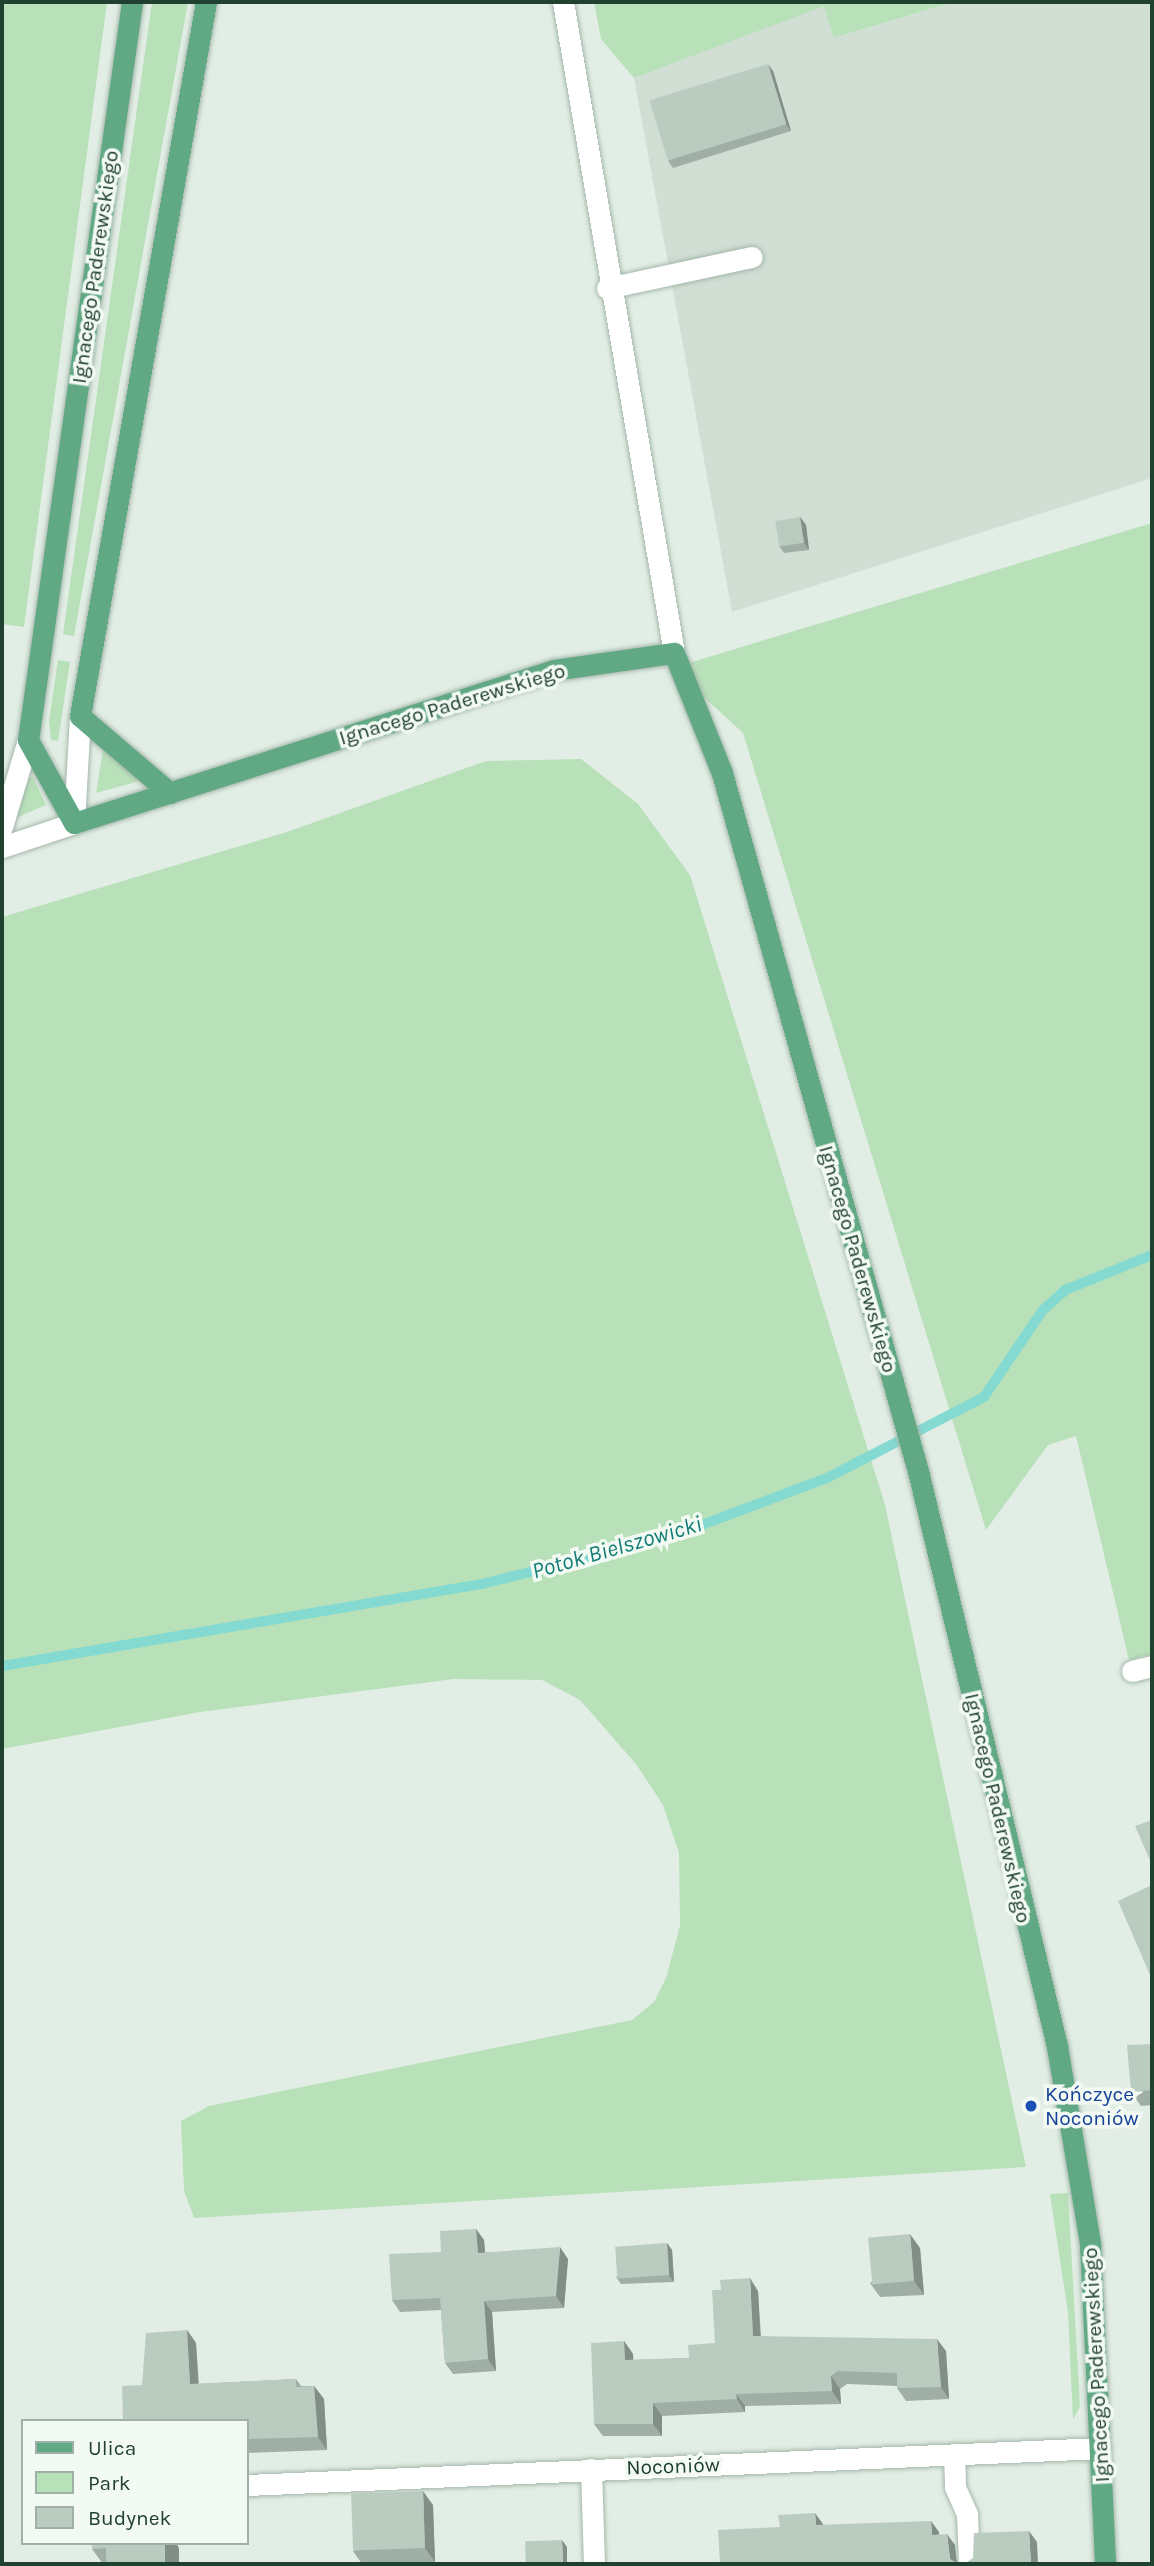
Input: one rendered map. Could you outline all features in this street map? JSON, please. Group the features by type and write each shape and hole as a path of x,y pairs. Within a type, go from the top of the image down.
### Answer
{"main road":[{"name":"Ignacego Paderewskiego","path":"28,740 132,2"},
{"path":"170,793 80,716 206,2"},
{"name":"Ignacego Paderewskiego","path":"74,824 554,670 674,653 722,773 918,1471 1077,2134 1090,2244 1105,2564"},
{"path":"28,740 74,824"}],"street":[{"path":"563,2 607,288 674,653"},
{"path":"607,288 752,257"},
{"path":"74,824 80,716"},
{"path":"2,827 28,740"},
{"name":"Ignacego Paderewskiego","path":"2,847 74,824"},
{"name":"Noconiów","path":"248,2485 1100,2448"},
{"path":"954,2454 955,2487 967,2514 969,2564"},
{"path":"591,2469 594,2564"}],"shaded area":[{"path":"953,2 1152,2 1152,478 732,612 634,78 825,5 835,38"}],"green space":[{"path":"2,2 107,2 24,627 2,624"},
{"path":"152,2 188,2 74,636 63,634"},
{"path":"594,2 953,2 834,38 824,6 634,78 601,39"},
{"path":"1152,523 1152,1654 1129,1660 1076,1436 1048,1445 986,1530 743,733 672,668"},
{"path":"58,660 70,662 58,741 51,740 49,721"},
{"path":"103,750 138,778 136,782 96,793"},
{"path":"581,759 638,804 690,875 885,1505 1026,2167 194,2218 184,2191 181,2121 209,2106 632,2020 654,2002 666,1978 680,1926 679,1853 663,1805 636,1764 580,1700 542,1680 454,1679 200,1712 2,1749 2,917 287,832 486,761"},
{"path":"33,777 46,805 16,818 29,778"},
{"path":"1068,2193 1080,2406 1073,2420 1068,2313 1050,2194"}],"building":[{"path":"768,64 786,124 668,161 649,100"},
{"path":"800,517 804,543 779,547 775,521"},
{"path":"1152,1820 1152,1865 1135,1826"},
{"path":"1152,1885 1152,1974 1150,1975 1118,1901"},
{"path":"1152,2044 1152,2090 1131,2092 1127,2045"},
{"path":"476,2229 478,2253 560,2247 556,2296 484,2301 488,2359 445,2363 440,2298 392,2300 389,2254 441,2252 440,2231"},
{"path":"910,2234 914,2281 872,2284 868,2238"},
{"path":"667,2243 669,2275 617,2279 615,2247"},
{"path":"750,2278 753,2336 937,2339 941,2387 897,2388 897,2373 838,2371 831,2376 832,2391 736,2394 737,2399 653,2403 653,2424 594,2424 591,2343 624,2341 625,2360 689,2358 688,2345 715,2343 712,2290 721,2290 720,2280"},
{"path":"187,2330 190,2384 296,2379 296,2387 314,2386 318,2437 248,2439 248,2419 123,2419 122,2386 142,2385 146,2333"},
{"path":"423,2491 425,2548 353,2550 351,2494"},
{"path":"815,2513 816,2525 931,2521 932,2535 947,2534 950,2559 958,2564 720,2564 718,2530 780,2527 778,2515"},
{"path":"1029,2531 1031,2564 964,2564 973,2558 974,2533"},
{"path":"562,2540 563,2564 526,2564 525,2541"},
{"path":"92,2545 165,2545 165,2564 106,2564 106,2548 92,2549"}],"waterway":[{"name":"Potok Bielszowicki","path":"2,1666 482,1584 667,1538 827,1478 984,1397 1043,1310 1065,1290 1152,1255"}],"place":[{"name":"Kończyce Noconiów","path":"1031,2106"}]}
